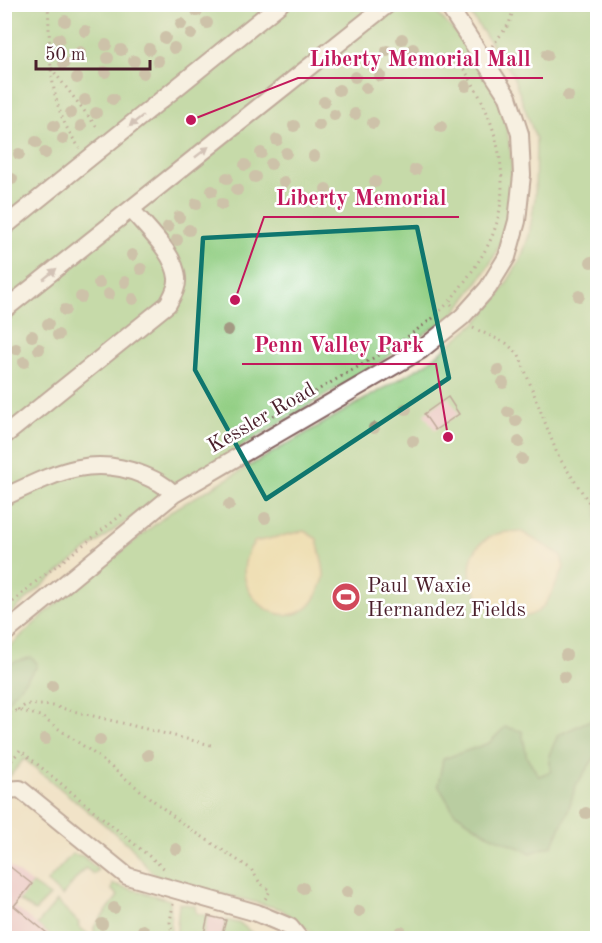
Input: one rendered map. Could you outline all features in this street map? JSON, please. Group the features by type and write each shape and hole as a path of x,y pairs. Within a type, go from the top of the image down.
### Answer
{"street":[{"path":"4,227 280,4"},
{"path":"4,310 388,4"},
{"name":"Kessler Road","path":"4,634 174,494 421,350 462,317 488,288 507,257 513,237 522,175 520,134 508,96 447,4"},
{"path":"4,436 168,304 177,280 174,266 130,209"},
{"path":"4,497 78,466 101,465 122,466 164,483 174,494"},
{"path":"4,790 20,789 127,876 257,913 290,927 299,939"}],"path":[{"path":"48,4 52,84 59,115 65,128 89,159"},
{"path":"504,32 515,4"},
{"path":"51,67 96,126"},
{"path":"4,716 27,704 53,706 215,746"},
{"path":"18,710 40,716 92,752 183,824 251,869 260,883 270,891 261,905"},
{"path":"4,770 20,750 169,872"},
{"path":"173,939 170,922 174,902"}],"highlighted area":[{"path":"417,227 449,378 266,499 195,370 203,238"}],"green space":[{"path":"5,5 430,5 470,49 484,70 503,116 512,167 508,217 501,241 486,270 453,315 223,458 110,533 56,574 5,619"},
{"path":"464,5 597,5 597,938 319,938 281,909 158,877 127,843 24,759 5,782 5,651 50,609 173,510 426,364 478,321 500,294 521,259 529,235 535,198 536,139 512,73"},
{"path":"31,657 37,663 36,668 5,704 5,665"},
{"path":"597,717 597,754 576,785 567,814 552,846 531,853 489,835 454,812 438,785 443,759 489,743 505,727 522,731 527,758 539,776 551,771 549,755 558,735"},
{"path":"72,854 83,856 98,870 94,874 85,868 62,896 47,882"},
{"path":"32,884 50,896 35,911 18,900"},
{"path":"113,884 170,900 171,938 101,938 94,932 94,927 118,896 112,890"},
{"path":"57,901 79,923 78,926 93,938 53,938 37,925"},
{"path":"179,903 195,906 196,913 208,916 203,937 207,938 176,938"},
{"path":"226,920 241,924 258,938 221,938"}],"sand":[{"path":"304,531 317,539 323,567 323,580 318,593 307,608 293,614 278,614 264,607 252,595 245,580 245,562 254,542"},
{"path":"520,531 561,555 564,568 551,595 541,609 520,618 505,617 492,610 481,600 474,588 471,560 477,548 488,538 499,533"}],"building":[{"path":"448,397 459,414 435,430 424,414"},
{"path":"4,862 32,884 14,906 53,938 4,938"},
{"path":"208,916 226,920 221,938 203,938"}],"place":[{"name":"Liberty Memorial Mall","path":"191,120"},
{"name":"Liberty Memorial","path":"235,300"},
{"name":"Penn Valley Park","path":"448,437"},
{"name":"Paul Waxie Hernandez Fields","path":"346,597"}]}
